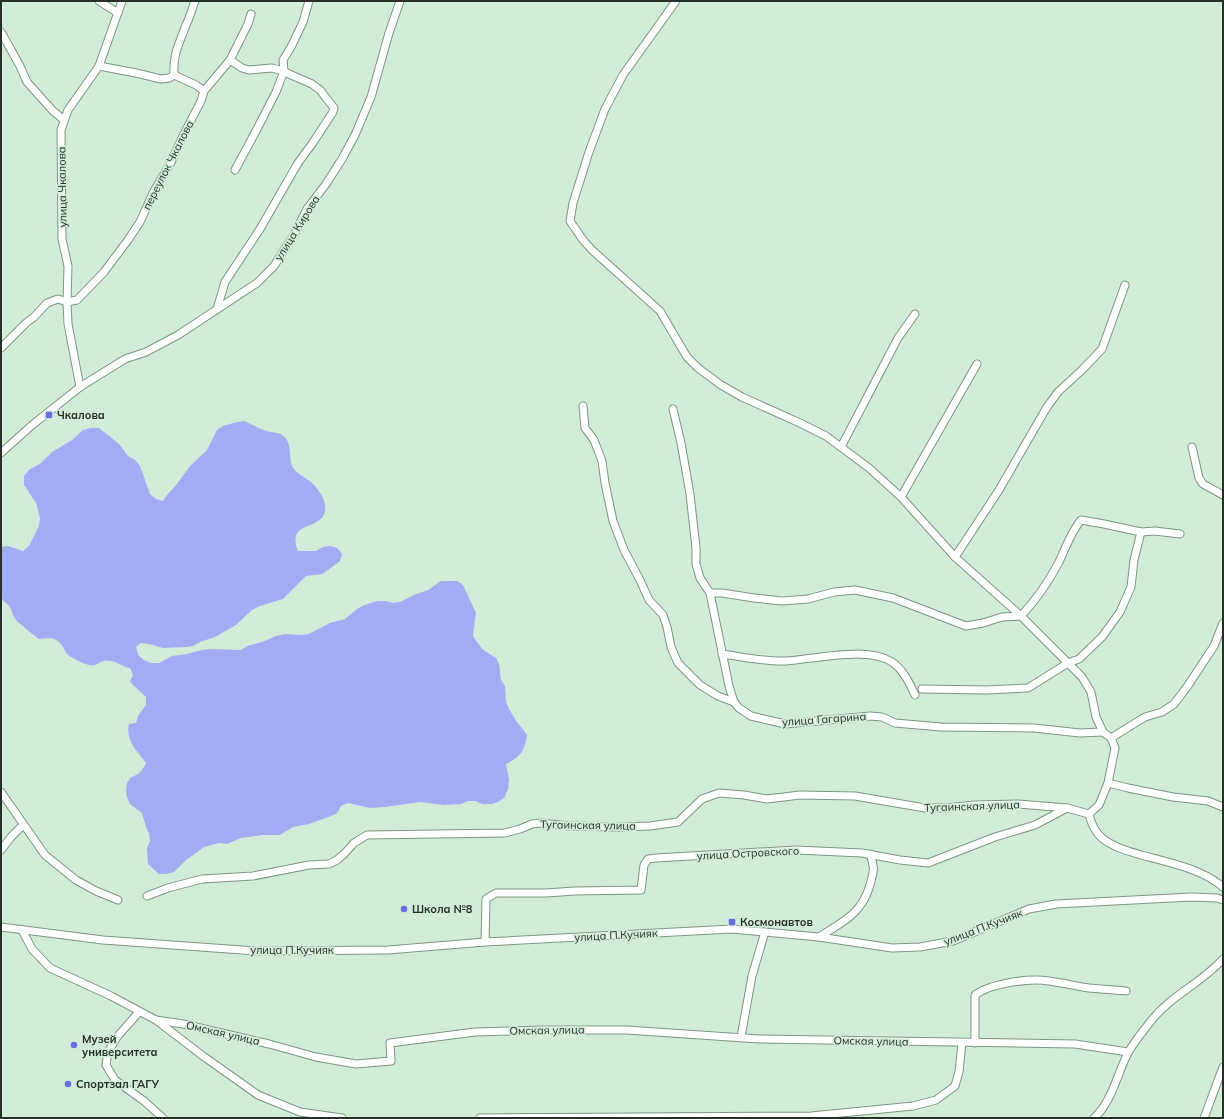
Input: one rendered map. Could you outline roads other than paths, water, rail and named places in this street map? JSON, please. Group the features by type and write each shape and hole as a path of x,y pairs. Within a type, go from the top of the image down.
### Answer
{"street":[{"path":"100,1 118,14"},
{"name":"улица Чкалова","path":"80,387 68,324 68,266 62,239 61,130 68,110 99,66 122,1"},
{"path":"174,75 176,49 195,1"},
{"path":"235,170 276,92 284,71 283,60 303,22 309,1"},
{"name":"улица Кирова","path":"1,454 31,426 80,387 125,359 146,352 178,335 257,283 274,266 294,235 307,209 326,184 355,135 371,97 389,33 400,1"},
{"path":"676,1 623,75 605,109 589,152 573,203 570,221 592,250 660,311 687,357 698,368 721,385 742,397 826,436 869,468 901,497 955,557 1021,616 1082,677 1091,692 1096,717 1103,732 1111,738 1115,748 1108,783 1099,805 1089,814 1091,824 1101,837 1107,842 1126,850 1169,862 1208,876 1223,887"},
{"name":"переулок Чкалова","path":"67,302 77,300 104,272 136,228 153,192 170,164 201,101 204,91 230,60 248,24 251,14"},
{"path":"1,32 27,82 53,111 64,120"},
{"path":"217,309 225,282 260,229 298,163 333,112 334,108 320,90 312,84 284,71 272,68 249,70 242,68 230,60"},
{"path":"99,66 161,79 169,78 174,75"},
{"path":"174,75 196,85 204,91"},
{"path":"955,557 999,490 1047,407 1058,392 1102,349 1126,285"},
{"path":"1,348 47,303 58,299 67,302"},
{"path":"841,447 898,338 915,314"},
{"path":"901,497 977,364"},
{"name":"улица Гагарина","path":"583,406 585,428 594,440 602,461 613,521 624,550 649,600 663,615 678,663 700,685 718,696 734,702 739,708 751,716 785,724 870,716 882,717 895,723 940,727 1034,728 1080,733 1103,732"},
{"path":"673,409 681,442 690,494 696,548 696,564 700,578 710,593 729,686 734,702"},
{"path":"1192,447 1199,478 1203,484 1223,495"},
{"path":"710,593 722,593 782,601 808,599 834,592 856,590 893,598 966,626 983,623 1002,617 1021,616 1048,582 1075,527 1082,520 1141,532 1155,531 1180,534"},
{"path":"922,690 986,690 1028,688 1068,662 1079,659 1102,637 1120,612 1131,587 1134,560 1141,532"},
{"path":"1111,738 1145,717 1162,712 1174,704 1214,646 1223,623"},
{"path":"722,654 785,661 835,655 876,655 893,662 907,678 915,695"},
{"path":"1108,783 1208,801 1223,807"},
{"path":"1,792 45,855 76,880 96,891 118,900"},
{"name":"Тугаинская улица","path":"146,896 168,888 202,879 253,876 309,865 329,864 344,854 354,843 367,835 505,833 532,824 541,823 569,826 620,828 678,822 702,799 719,793 767,799 800,795 855,796 925,808 1018,804 1067,808 1089,814"},
{"name":"улица Островского","path":"485,942 486,899 496,893 640,890 644,865 648,859 796,850 870,854 900,860 928,863 995,837 1035,825 1067,808"},
{"path":"1,850 23,825"},
{"path":"819,937 845,920 859,908 868,892 874,867 870,854"},
{"name":"улица П.Кучияк","path":"1,927 103,940 256,951 388,950 485,942 732,929 819,937 892,948 920,947 952,941 1029,909 1056,904 1191,897 1217,898 1223,900"},
{"name":"Омская улица","path":"22,930 32,949 50,968 111,996 156,1020 183,1024 269,1044 316,1057 356,1064 391,1061 390,1043 475,1032 543,1030 627,1030 759,1039 1075,1044 1128,1052"},
{"path":"741,1037 752,976 764,932"},
{"path":"1094,1118 1099,1114 1108,1100 1128,1052 1151,1020 1166,1004 1198,981 1218,965 1223,959"},
{"path":"975,1043 975,995 1001,984 1048,980 1089,988 1126,991"},
{"path":"139,1012 117,1037 108,1052 106,1065 115,1080 144,1101 163,1118"},
{"path":"156,1020 258,1095 300,1112 342,1118"},
{"path":"480,1118 811,1116 913,1106 936,1100 955,1086 959,1072 962,1043"},
{"path":"1204,1118 1223,1067"}],"place":[{"name":"Чкалова","path":"49,415"},
{"name":"Школа №8","path":"404,909"},
{"name":"Космонавтов","path":"732,922"},
{"name":"Музей университета","path":"74,1045"},
{"name":"Спортзал ГАГУ","path":"68,1084"}]}
